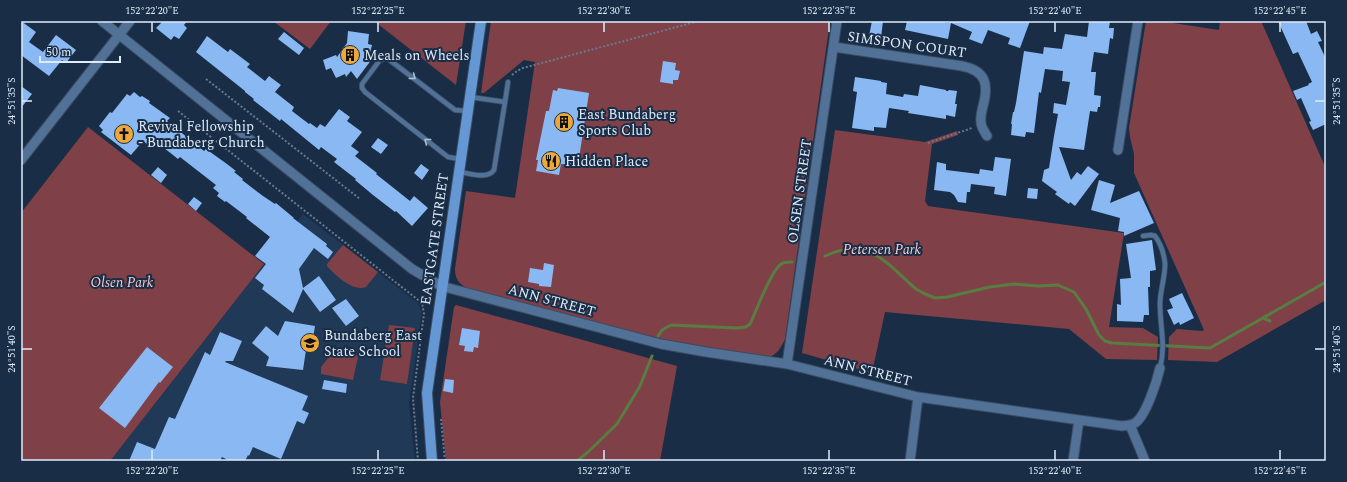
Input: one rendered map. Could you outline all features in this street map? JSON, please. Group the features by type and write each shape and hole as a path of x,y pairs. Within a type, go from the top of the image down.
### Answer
{"street":[{"name":"ANN STREET","path":"102,21 412,269 442,286 661,344 787,364 918,397 1122,426 1130,425"},
{"path":"21,160 130,21"},
{"name":"EASTGATE STREET","path":"432,461 427,393 480,21"},
{"name":"OLSEN STREET","path":"787,364 837,21"},
{"path":"1118,150 1138,21"},
{"name":"SIMSPON COURT","path":"834,48 962,66 977,71 984,79 986,84 986,97 981,118 981,125"},
{"path":"981,125 987,136"},
{"path":"1145,461 1130,425 1135,423 1142,415 1155,389 1160,368"},
{"path":"910,461 918,397"},
{"path":"1073,461 1079,420"}],"lane":[{"path":"460,159 448,157 365,92 362,88 362,84 380,60 387,58 455,110 468,111"},
{"path":"458,172 488,175 494,170 508,82"},
{"path":"470,97 505,102"},
{"path":"1143,236 1155,236 1162,249 1164,260 1165,269 1160,302 1163,354 1160,368"}],"path":[{"path":"508,82 513,74 523,68 699,21"},
{"path":"206,79 360,199"},
{"path":"178,111 422,303 424,314 413,398 418,461"},
{"path":"928,143 981,125"},
{"path":"440,419 445,461"}],"shaded area":[{"name":"Bundaberg East State School","path":"303,214 418,303 422,313 409,403 415,461 110,461"}],"green space":[{"path":"273,21 331,21 310,49"},
{"path":"374,21 466,21 456,85"},
{"path":"491,21 830,21 785,339 777,352 769,357 648,336 467,288 460,283 456,276 455,269 466,191 515,198 535,62 524,60 484,93 481,93"},
{"path":"1146,21 1160,21 1219,30 1220,21 1261,21 1326,169 1326,300 1217,362 1168,360 1169,337 1177,329 1204,330 1134,173 1134,154 1129,128"},
{"name":"Olsen Park","path":"88,127 264,264 110,461 21,461 21,213"},
{"name":"Petersen Park","path":"835,130 925,142 957,131 958,135 932,144 925,201 928,206 1124,233 1109,327 1143,328 1158,337 1157,360 1106,359 1069,329 885,312 872,373 802,353"},
{"path":"343,245 378,272 366,287 361,288 350,285 327,266 327,264"},
{"path":"456,305 677,366 660,461 446,461 440,402 454,307"},
{"path":"389,325 415,328 407,384 380,380"},
{"path":"356,354 358,357 353,380 321,374 321,367 329,357"}],"building":[{"path":"21,21 36,32 29,42 43,52 56,35 76,50 66,63 62,60 49,76 21,55"},
{"path":"163,21 187,21 184,25 187,28 179,39 174,36 171,40 156,28"},
{"path":"872,21 883,21 881,38 869,36"},
{"path":"907,21 934,21 950,23 946,21 1030,21 1020,48 1008,44 1010,38 988,30 982,44 969,39 972,32 951,23 948,39 905,30"},
{"path":"1089,21 1110,21 1109,28 1114,28 1113,39 1110,38 1108,54 1094,52 1091,72 1096,72 1094,95 1101,96 1100,107 1098,107 1097,112 1090,111 1084,150 1059,147 1071,180 1077,172 1081,175 1088,166 1099,174 1075,206 1070,202 1069,204 1055,194 1057,192 1042,181 1044,170 1049,168 1058,114 1053,113 1054,103 1066,105 1070,82 1062,81 1063,71 1045,69 1041,93 1039,92 1034,133 1026,132 1025,137 1011,135 1011,124 1016,103 1024,51 1043,54 1044,47 1062,49 1065,34 1087,37"},
{"path":"1278,21 1306,21 1311,34 1317,31 1322,41 1318,42 1326,59 1326,124 1313,130 1309,122 1311,121 1301,98 1297,100 1293,91 1309,85 1308,84 1312,82 1298,52 1293,54"},
{"name":"Meals on Wheels","path":"348,31 369,34 368,44 372,45 370,53 375,55 357,79 351,71 346,77 345,74 336,78 331,68 326,70 323,60 336,55 337,57 347,43"},
{"path":"284,32 304,48 299,55 278,39"},
{"path":"207,36 228,52 230,49 250,64 247,67 265,81 269,76 281,85 275,92 294,107 292,111 309,124 310,123 317,128 320,124 325,127 339,109 350,117 347,121 362,132 351,146 359,152 355,156 410,201 414,196 428,208 412,226 396,211 395,212 373,195 355,180 356,179 334,162 337,159 321,147 319,150 281,119 280,121 196,52"},
{"path":"663,61 676,63 675,70 680,71 678,80 673,80 673,84 660,82"},
{"path":"855,77 887,83 886,94 903,97 904,94 918,96 920,85 946,91 957,91 955,117 946,115 946,119 908,113 909,111 889,108 886,128 874,127 874,131 852,128 857,92 853,91"},
{"path":"21,86 32,94 21,108"},
{"name":"East Bundaberg Sports Club","path":"558,88 589,93 578,165 561,164 559,175 536,171 538,160 536,160 546,111 549,111 553,90 557,91"},
{"path":"134,92 140,97 142,96 150,101 149,103 170,118 167,121 204,151 206,149 227,164 236,171 234,172 243,179 242,180 263,196 275,204 276,203 327,244 326,246 333,252 328,259 314,248 299,269 303,288 319,276 336,300 320,312 303,289 293,313 262,289 264,285 255,278 266,264 255,256 270,237 246,218 247,217 217,196 219,193 213,188 216,185 180,157 178,159 154,140 150,146 143,141 131,155 101,132 103,130 99,126 110,112 112,113 127,94 130,96"},
{"path":"378,138 388,145 381,154 371,147"},
{"path":"995,157 1011,159 1006,196 994,194 995,187 971,184 970,192 967,192 966,203 958,202 954,195 950,192 934,190 937,162 946,164 946,170 979,174 980,169 993,171"},
{"path":"421,164 429,170 422,180 414,173"},
{"path":"158,167 167,175 161,183 151,175"},
{"path":"1099,180 1115,185 1110,203 1139,191 1154,223 1124,236 1124,232 1118,231 1120,218 1091,210"},
{"path":"1028,188 1038,189 1037,199 1027,198"},
{"path":"194,197 202,203 196,211 188,204"},
{"path":"1152,240 1156,270 1150,271 1150,287 1148,287 1149,315 1144,315 1143,322 1117,321 1117,304 1121,305 1120,279 1131,278 1126,244"},
{"path":"544,263 554,265 551,287 539,286 539,284 528,282 530,268 543,270"},
{"path":"1182,293 1194,318 1180,325 1179,322 1174,325 1167,310 1173,308 1169,299"},
{"path":"346,299 359,316 346,326 332,308"},
{"path":"285,321 315,326 312,345 310,345 309,351 306,350 303,370 266,366 269,357 252,343 266,326 278,336"},
{"path":"462,328 480,331 478,348 474,347 473,352 464,351 465,346 459,345"},
{"path":"220,332 242,341 233,361 225,362 308,396 302,410 309,413 304,424 297,421 281,459 253,447 245,461 230,461 222,457 220,461 129,461 137,442 155,449 169,417 175,419 205,352 210,355"},
{"path":"147,347 173,367 160,383 159,382 125,428 99,408"},
{"path":"445,379 454,380 453,393 443,391"},
{"path":"324,380 347,384 346,393 322,389"}],"waterway":[{"path":"825,256 840,251 853,249 865,251 885,261 916,289 935,298 947,297 990,287 1014,284 1038,286 1058,285 1074,292 1086,309 1099,335 1105,341 1112,343 1210,348 1326,282"},
{"path":"658,336 662,330 671,325 737,328 746,327 750,324 774,273 783,263 792,262"},
{"path":"1263,318 1270,321"},
{"path":"577,461 617,424 640,386 652,356"}],"place":[{"name":"Meals on Wheels","path":"350,55"},
{"name":"East Bundaberg Sports Club","path":"564,122"},
{"name":"Revival Fellowship - Bundaberg Church","path":"124,134"},
{"name":"Hidden Place","path":"551,161"},
{"name":"Bundaberg East State School","path":"310,343"}]}
